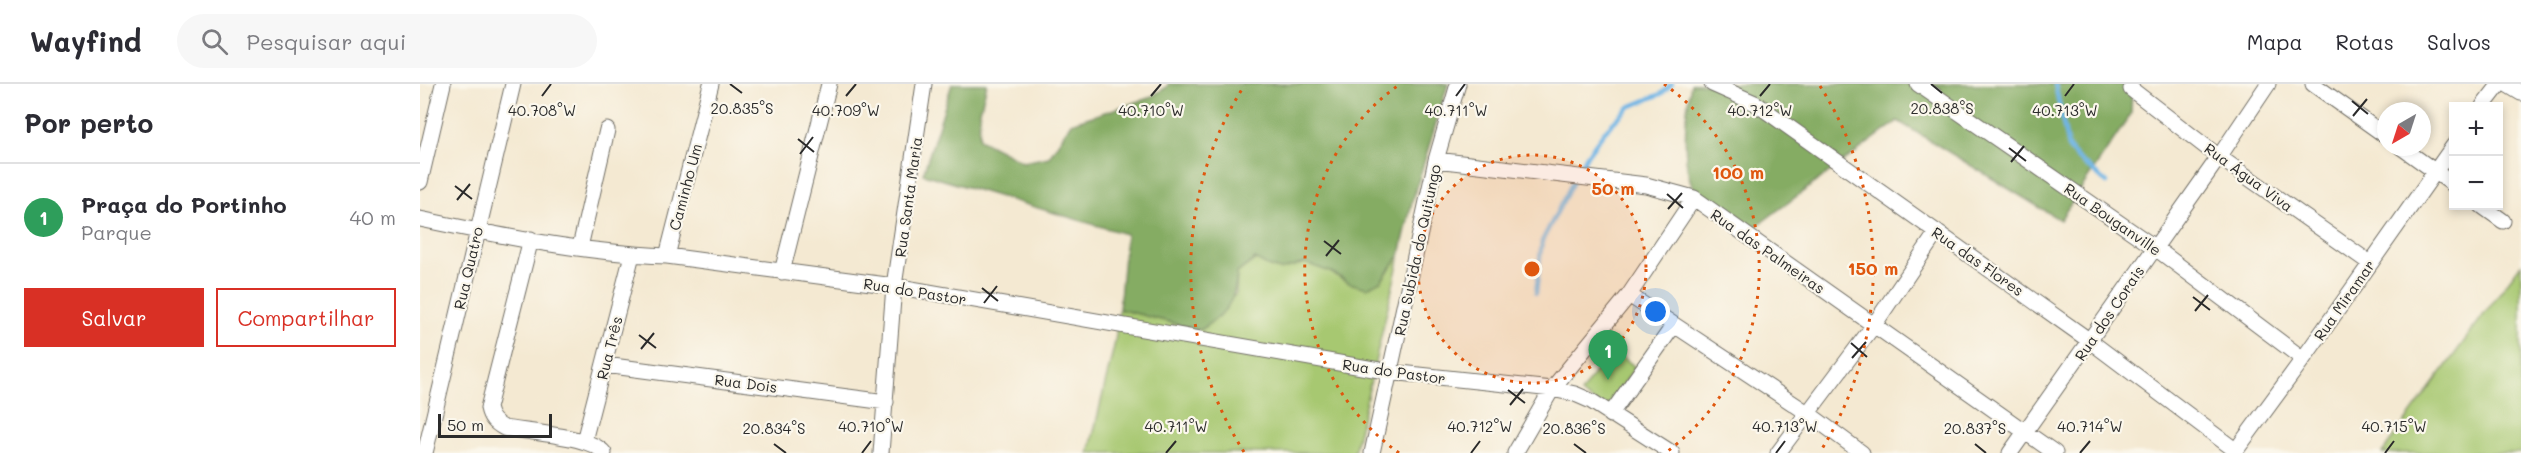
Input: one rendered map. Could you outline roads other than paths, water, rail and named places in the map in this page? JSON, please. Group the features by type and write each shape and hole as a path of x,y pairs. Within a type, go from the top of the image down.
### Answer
{"street":[{"path":"420,182 443,84"},
{"name":"Rua Quatro","path":"425,453 513,84"},
{"name":"Caminho Um","path":"667,256 711,84"},
{"path":"782,273 829,84"},
{"name":"Rua Santa Maria","path":"881,453 894,286 924,84"},
{"name":"Rua Subida do Quitungo","path":"1372,453 1436,160 1458,84"},
{"name":"Rua das Flores","path":"1712,84 1755,103 2090,341 2235,452"},
{"name":"Rua Bouganville","path":"1918,84 2154,247 2303,359"},
{"name":"Rua dos Corais","path":"2010,453 2268,84"},
{"path":"2313,84 2377,130"},
{"path":"2486,102 2500,84"},
{"path":"2506,84 2521,93"},
{"name":"Rua Água Viva","path":"2131,89 2219,157 2370,262"},
{"path":"580,247 607,130"},
{"name":"Rua Miramar","path":"2235,452 2449,151"},
{"path":"2414,156 2449,181"},
{"name":"Rua das Palmeiras","path":"1436,160 1646,185 1694,198 2027,431 2055,453"},
{"path":"1515,453 1552,389 1629,295 1694,198"},
{"path":"2488,210 2503,221"},
{"name":"Rua do Pastor","path":"420,219 477,231 632,255 667,256 894,286 1391,372 1552,389 1575,394 1591,401 1672,453"},
{"path":"1778,453 1874,325 1937,232"},
{"path":"531,239 488,408 492,419 504,428 584,441 600,447 604,453"},
{"name":"Rua Três","path":"584,441 632,255"},
{"path":"1629,295 1809,414 1862,453"},
{"path":"1611,415 1674,325"},
{"name":"Rua Dois","path":"605,365 886,402"}],"waterway":[{"path":"1536,293 1542,241 1587,155 1604,132 1629,107 1661,94 1672,84"},
{"path":"2055,84 2068,147 2076,157 2107,183"}],"place":[{"name":"Praça do Portinho","path":"1608,380"}]}
